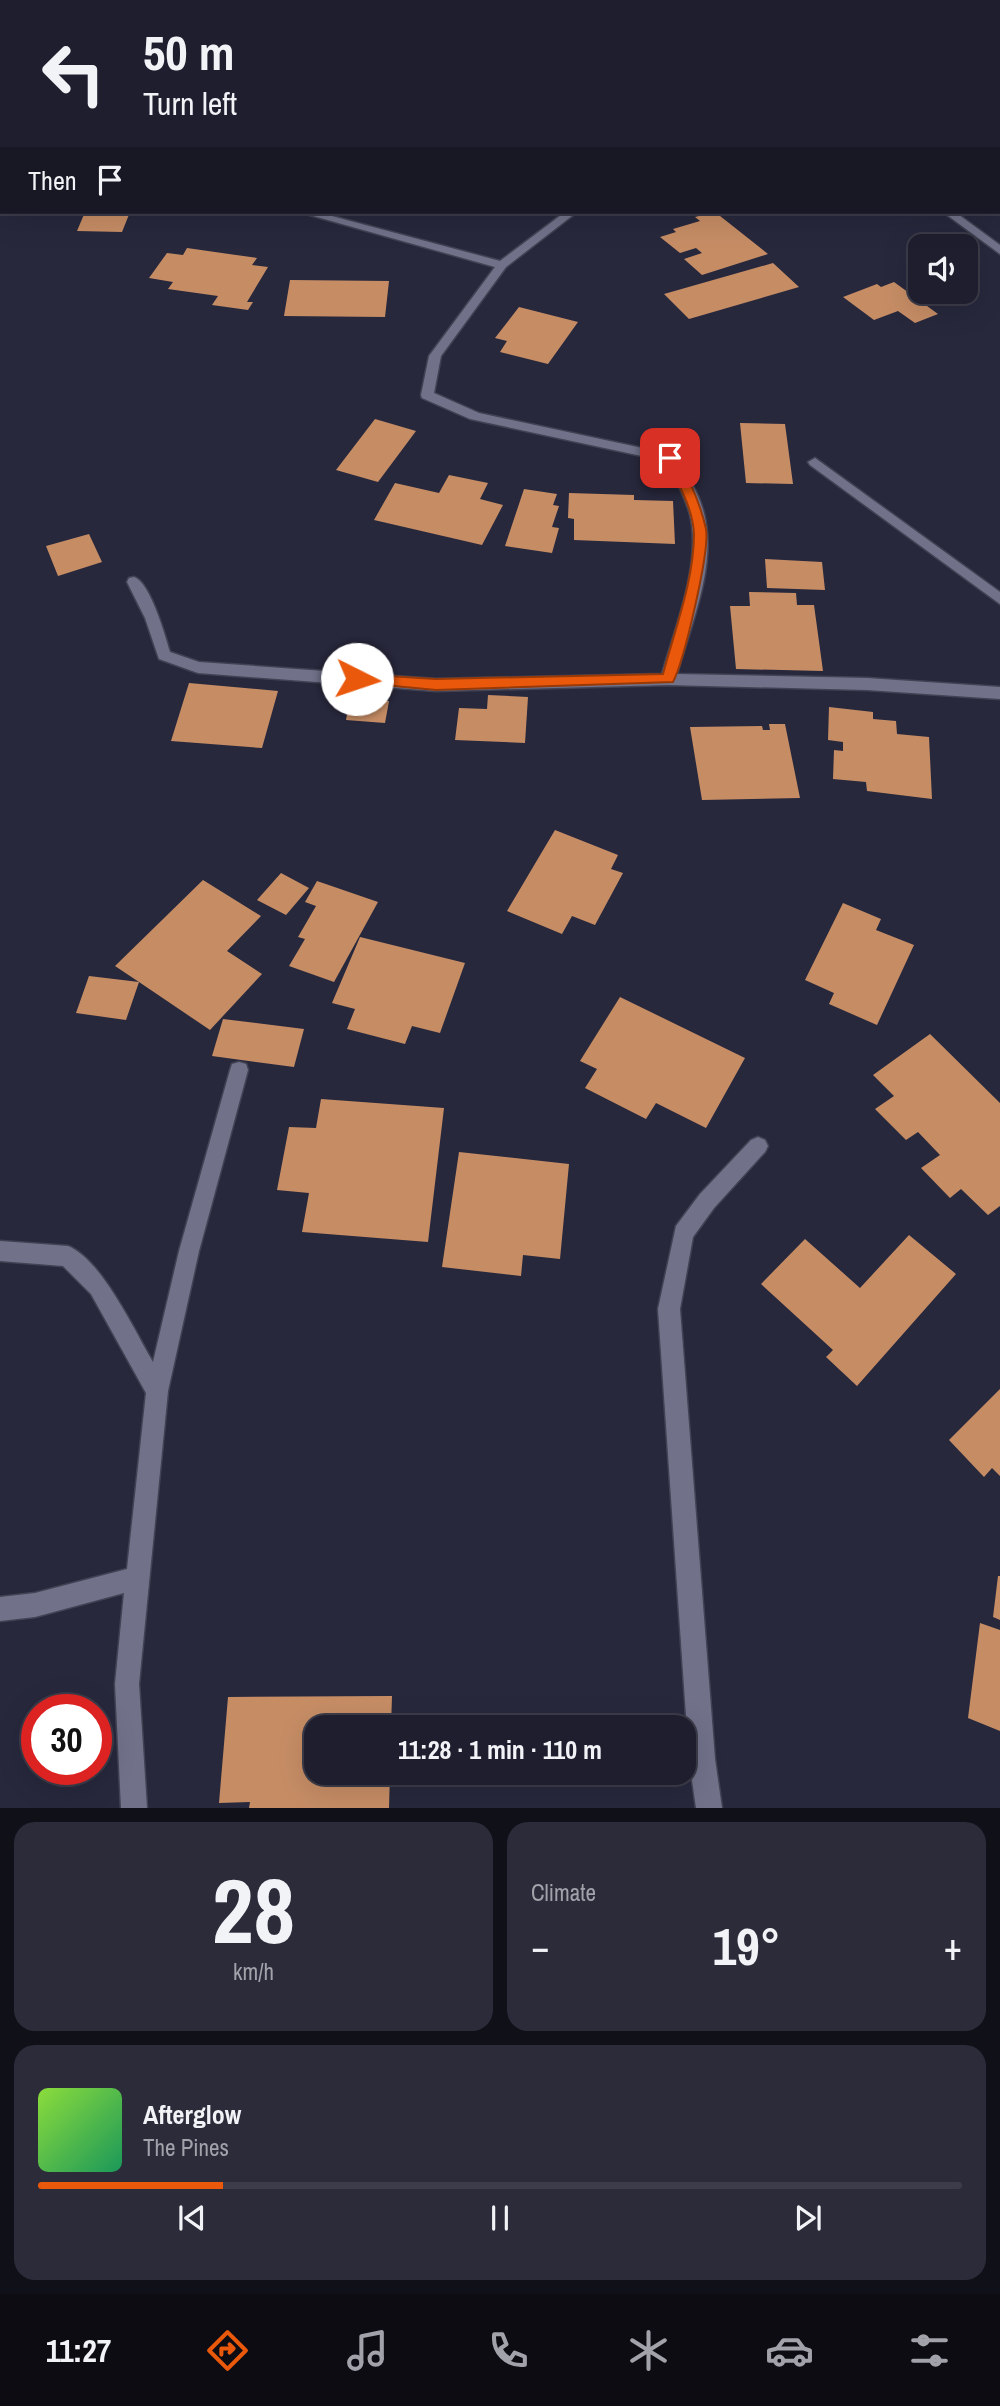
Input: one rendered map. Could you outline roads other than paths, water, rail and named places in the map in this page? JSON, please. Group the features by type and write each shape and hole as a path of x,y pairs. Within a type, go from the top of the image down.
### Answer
{"street":[{"path":"312,214 502,265"},
{"path":"569,214 502,265 435,356 428,395 475,416 670,458 688,489 700,533 693,587 668,678"},
{"path":"950,214 1000,251"},
{"path":"815,462 1000,599"},
{"path":"134,582 152,618 164,655 198,667 436,685 668,678 867,684 1000,693"},
{"path":"134,1808 127,1684 157,1391 189,1251 239,1070"},
{"path":"709,1808 699,1718 669,1309 683,1233 707,1201 758,1146"},
{"path":"0,1251 68,1256 98,1287 157,1391"},
{"path":"0,1609 35,1605 137,1578"}]}
